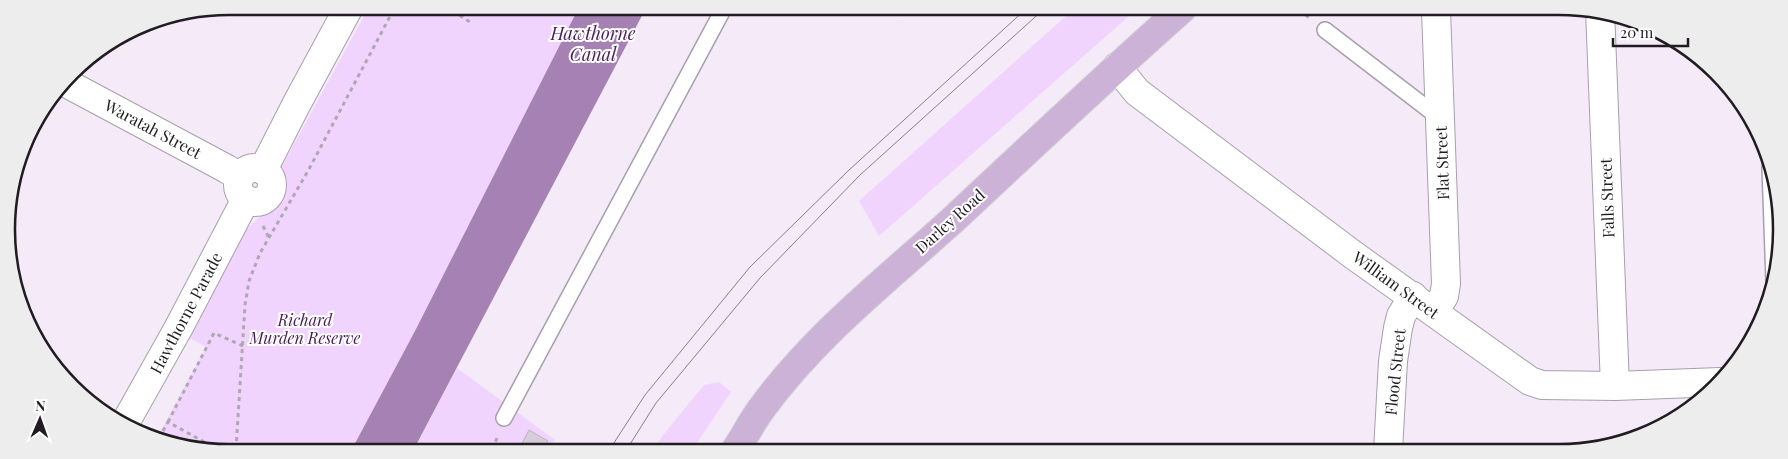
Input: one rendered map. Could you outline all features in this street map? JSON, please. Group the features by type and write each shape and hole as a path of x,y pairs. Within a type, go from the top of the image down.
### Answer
{"main road":[{"name":"Darley Road","path":"740,444 762,408 800,362 862,300 961,212 1116,67 1175,15"}],"street":[{"name":"Hawthorne Parade","path":"128,418 252,192 345,15"},
{"name":"Flat Street","path":"1423,304 1444,296 1446,284 1436,15"},
{"name":"Falls Street","path":"1600,19 1615,386"},
{"name":"William Street","path":"1116,67 1137,92 1352,254 1530,381 1542,385 1615,386 1709,382"},
{"name":"Waratah Street","path":"71,85 228,168 252,192"},
{"name":"Flood Street","path":"1388,444 1393,361 1398,328 1402,316 1423,304"}],"lane":[{"path":"504,418 720,15"},
{"path":"1325,30 1441,119"},
{"path":"1771,204 1773,246"}],"path":[{"path":"236,444 245,305 249,281 260,253 308,171 391,15"},
{"path":"461,15 470,22 469,24"},
{"path":"252,192 269,238"},
{"path":"162,433 214,333 243,346"},
{"path":"168,422 205,442"}],"green space":[{"name":"Richard Murden Reserve","path":"365,15 575,15 415,331 355,444 215,444 188,440 160,433 206,347 188,337 247,229 271,206 275,179"},
{"path":"1067,15 1130,15 879,236 859,201"},
{"path":"457,368 555,440 553,444 417,444"},
{"path":"719,382 731,392 696,444 657,444 664,434 704,385"}],"water":[{"name":"Hawthorne Canal","path":"575,15 642,15 417,444 355,444 415,331"}],"building":[{"path":"529,430 548,441 546,444 522,444"}],"tram line":[{"path":"613,444 645,395 750,267 849,170 1019,15"},
{"path":"630,444 656,403 760,278 860,175 1037,15"}]}
